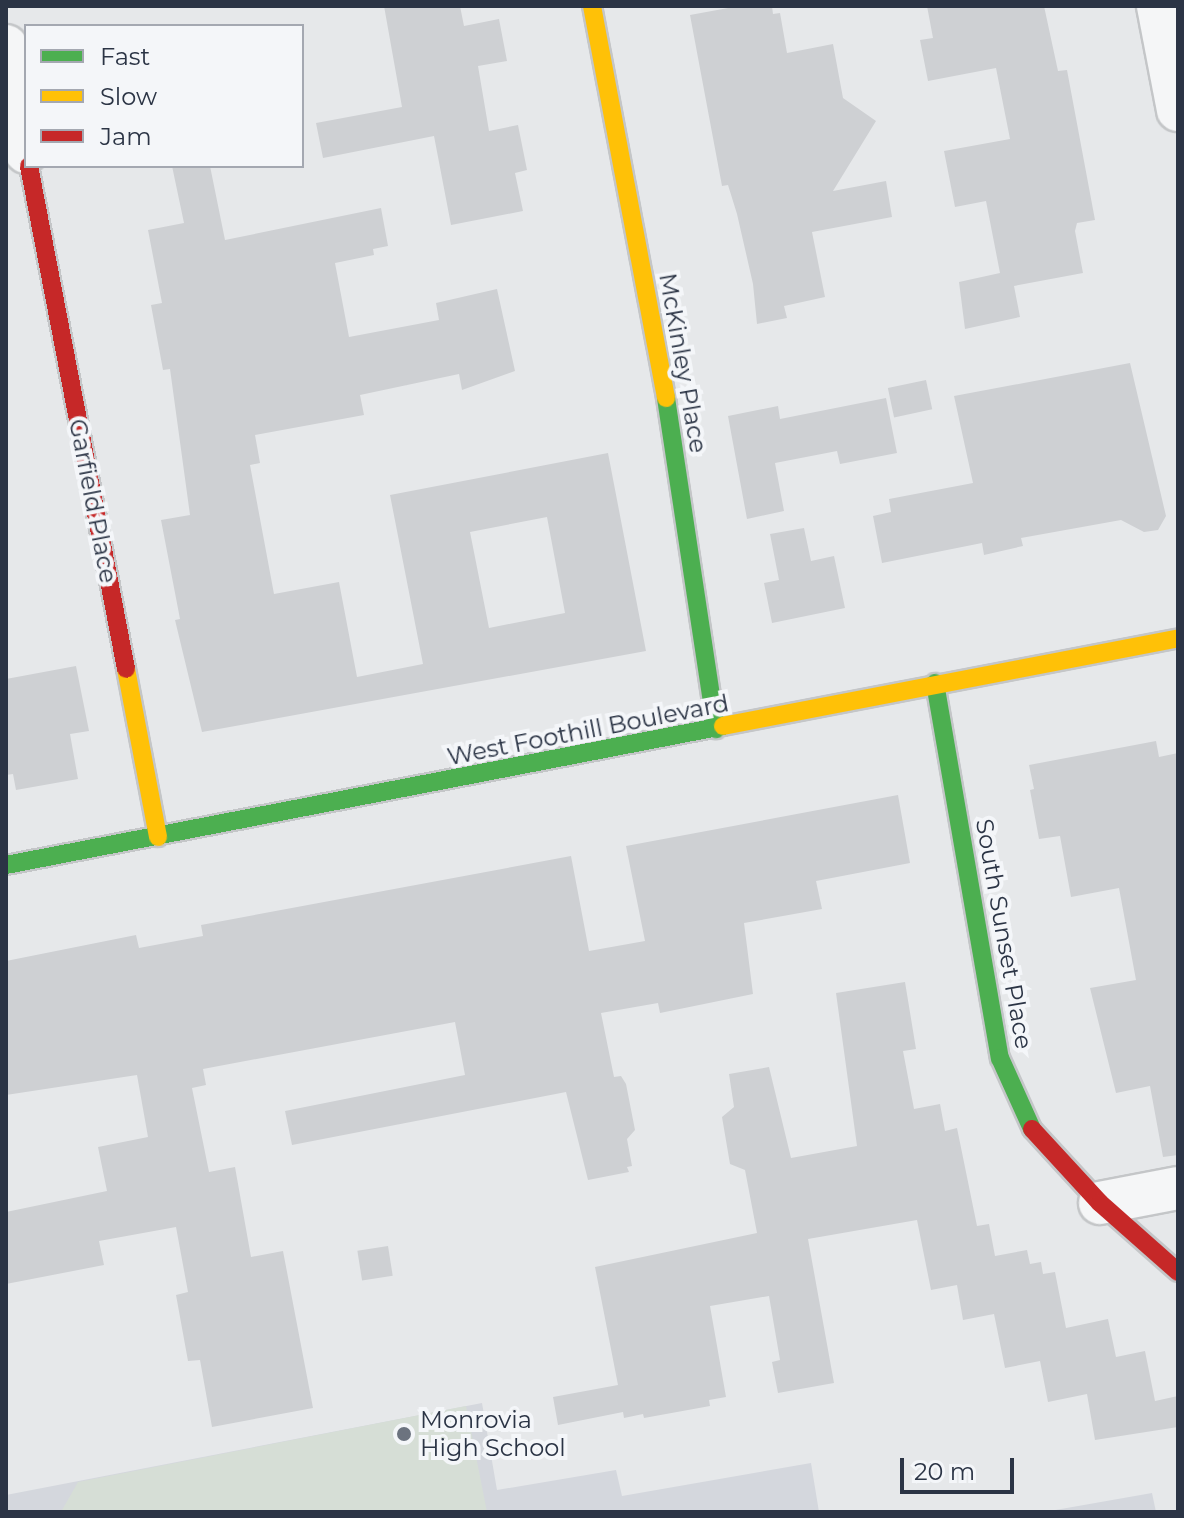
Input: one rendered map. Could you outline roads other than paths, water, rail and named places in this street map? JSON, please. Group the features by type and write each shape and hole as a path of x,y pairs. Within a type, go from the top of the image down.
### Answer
{"street":[{"name":"McKinley Place","path":"592,6 673,439 691,592 716,729"},
{"path":"1158,6 1178,110"},
{"path":"6,46 24,141"},
{"name":"Garfield Place","path":"29,168 158,837"},
{"name":"West Foothill Boulevard","path":"6,865 1178,638"},
{"name":"South Sunset Place","path":"935,683 1000,1058 1034,1133 1100,1203 1178,1272"},
{"path":"1100,1203 1178,1188"}],"place":[{"name":"Monrovia High School","path":"404,1434"}]}
